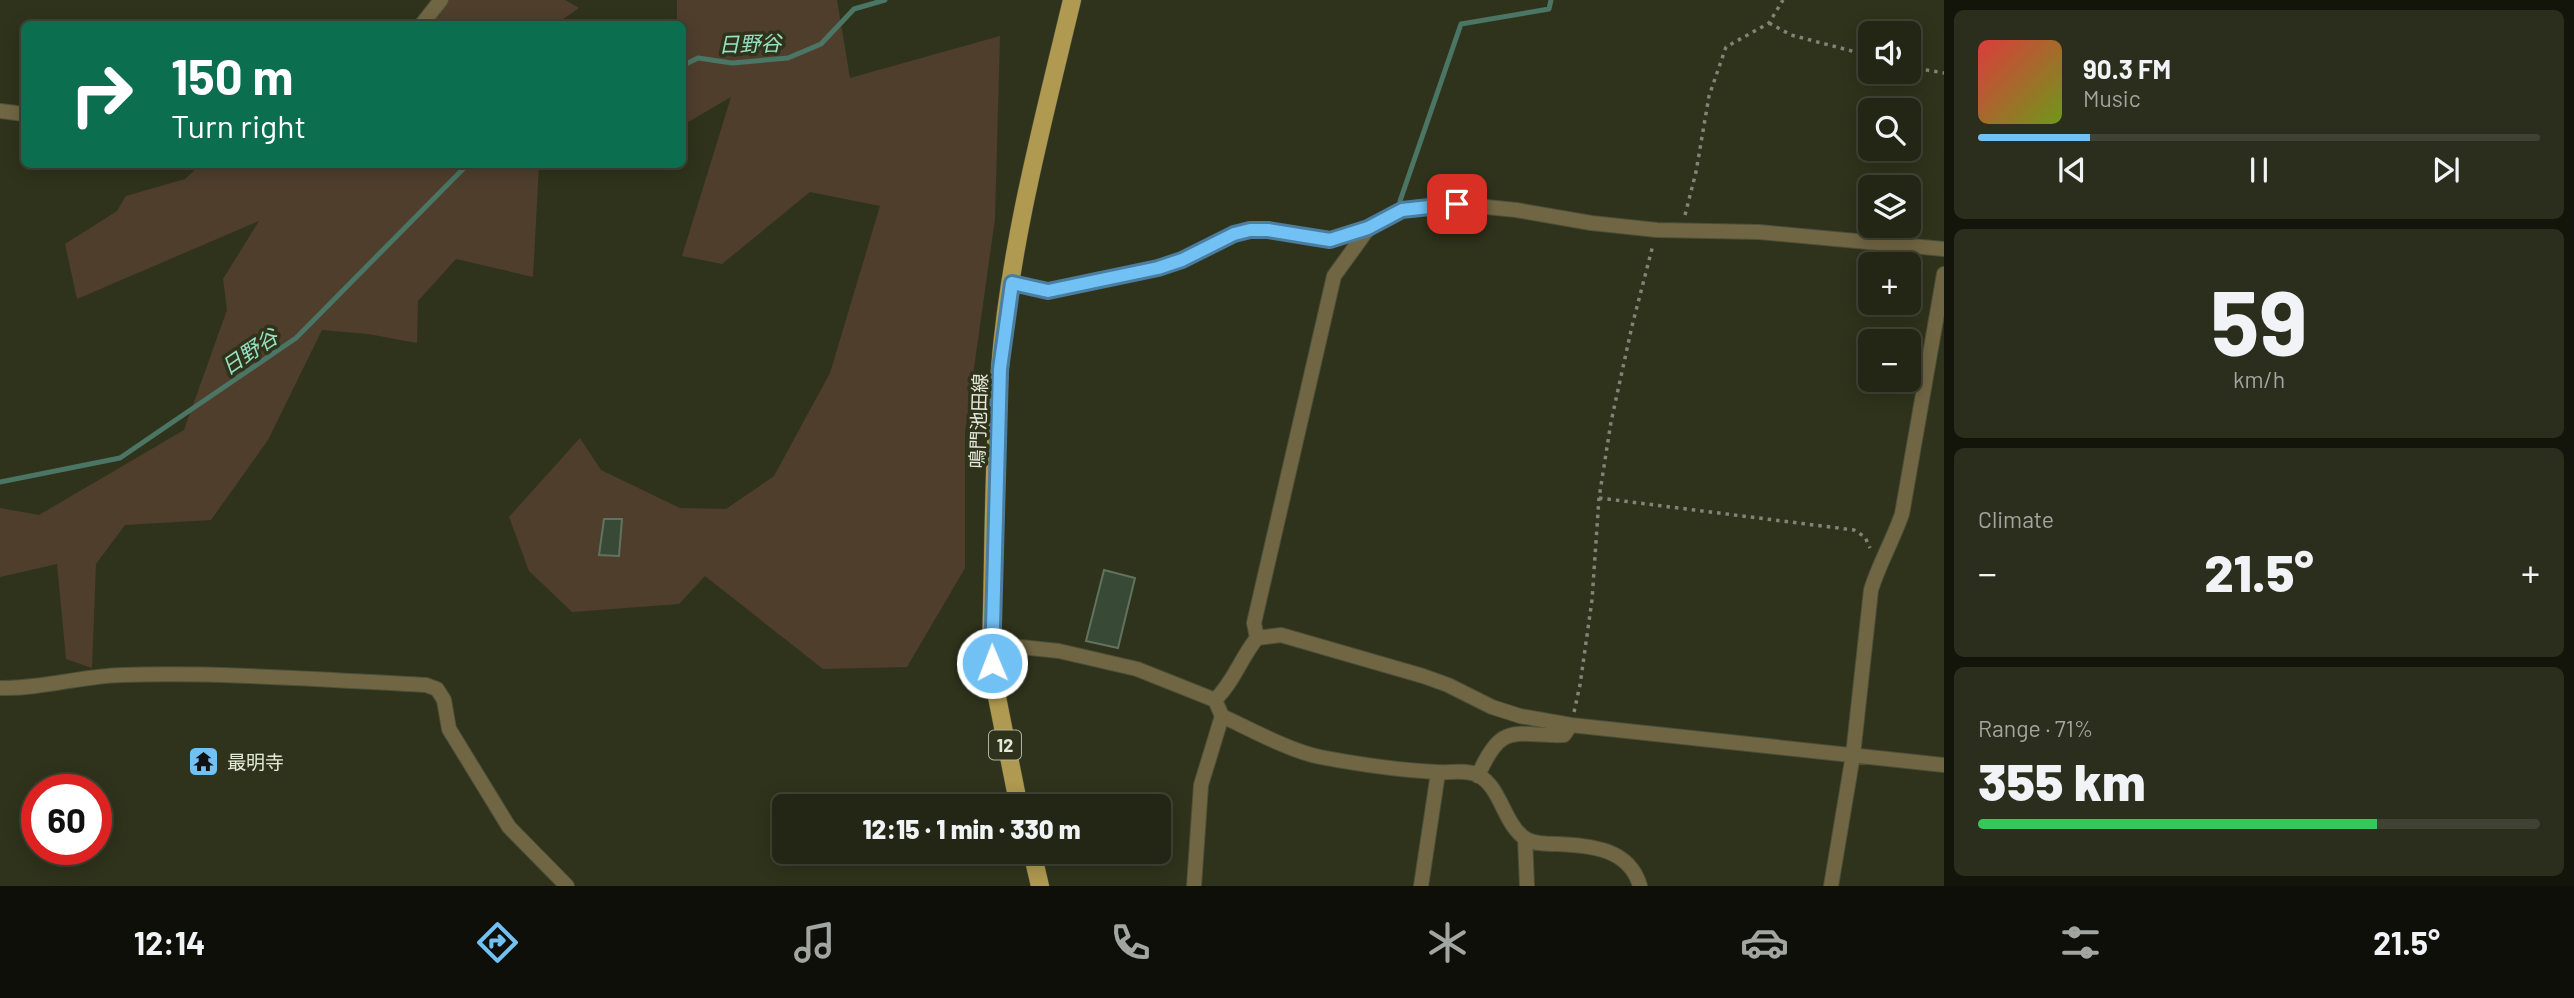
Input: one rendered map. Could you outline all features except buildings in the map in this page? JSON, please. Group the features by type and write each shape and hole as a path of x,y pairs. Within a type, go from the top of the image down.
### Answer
{"main road":[{"name":"鳴門池田線","path":"1016,794 994,682 991,644 1000,369 1032,165 1072,0"},
{"path":"1035,864 1040,886"}],"street":[{"path":"424,21 441,0"},
{"path":"0,111 21,114"},
{"path":"1012,283 1048,291 1158,268 1182,260 1234,234 1250,230 1268,230 1330,240 1368,228 1402,210 1457,204 1516,210 1591,223 1657,229 1759,232 1944,249"},
{"path":"1257,638 1254,623 1334,276 1368,228"},
{"path":"1831,886 1853,755 1871,590 1902,514 1944,274"},
{"path":"1215,700 1237,673 1245,652 1257,638 1281,635 1423,676 1492,707 1520,716 1571,725 1944,765"},
{"path":"991,644 1059,651 1137,669 1215,700 1222,716 1201,785 1194,886"},
{"path":"0,688 53,685 108,675 159,674 426,685 437,689 444,701 449,729 509,827 567,886"},
{"path":"1222,716 1317,756 1438,773 1464,772 1478,775 1491,786 1525,838 1539,843 1589,846 1611,851 1637,874 1640,886"},
{"path":"1478,775 1501,739 1515,732 1564,735 1571,725"},
{"path":"1421,886 1438,773"},
{"path":"1525,838 1527,886"}],"path":[{"path":"1681,230 1696,172 1709,96 1726,47 1769,23 1783,0"},
{"path":"1769,23 1791,35 1858,53"},
{"path":"1921,69 1944,74"},
{"path":"1571,725 1580,685 1592,600 1599,498 1611,422 1657,229"},
{"path":"1599,498 1854,530 1865,537 1879,566"}],"shaded area":[{"path":"441,0 565,0 579,8 560,21 429,21"},
{"path":"677,0 837,0 850,78 1000,36 995,219 965,432 965,568 907,667 823,669 705,576 679,604 572,612 529,571 509,517 580,438 601,470 680,508 726,509 774,476 830,373 880,206 810,192 722,264 682,256 731,97 686,123 686,21 677,21"},
{"path":"197,168 539,168 533,277 456,259 418,301 417,343 368,334 322,330 268,440 211,520 125,525 96,564 92,668 66,659 57,564 0,577 0,508 39,515 184,430 227,310 223,279 259,221 77,299 65,244 117,211 126,196 185,179"}],"waterway":[{"name":"日野谷","path":"686,64 698,58 732,63 788,58 821,44 854,9 885,0"},
{"path":"1400,201 1461,24 1549,9 1551,0"},
{"name":"日野谷","path":"0,482 120,458 296,338 464,168"}],"place":[{"name":"最明寺","path":"204,761"}],"route":[{"path":"992,663 1000,369 1012,283 1048,291 1158,268 1182,260 1234,234 1250,230 1268,230 1330,240 1368,228 1402,210 1457,204"}]}
